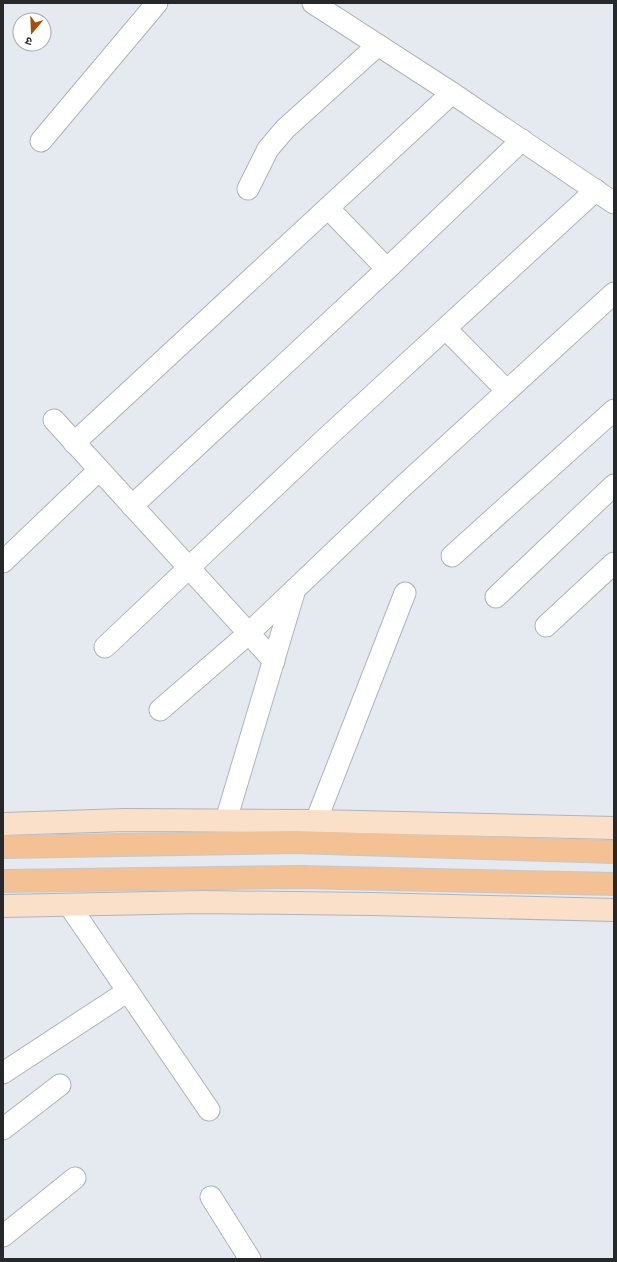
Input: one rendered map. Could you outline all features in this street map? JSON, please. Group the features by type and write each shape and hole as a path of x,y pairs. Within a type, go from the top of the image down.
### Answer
{"main road":[{"path":"3,824 125,820 226,820 614,828"},
{"path":"3,847 294,842 614,852"},
{"path":"3,881 299,877 614,884"},
{"path":"3,906 217,902 614,910"}],"street":[{"path":"41,141 157,3"},
{"path":"313,3 452,93 614,203"},
{"path":"248,189 268,149 285,129 378,45"},
{"path":"74,443 452,93"},
{"path":"132,506 387,269 522,140"},
{"path":"105,646 189,569 324,440 596,190"},
{"path":"328,208 387,269"},
{"path":"160,710 248,634 400,489 614,293"},
{"path":"446,329 507,391"},
{"path":"452,556 614,410"},
{"path":"54,420 274,661"},
{"path":"3,562 99,470"},
{"path":"496,597 614,485"},
{"path":"546,626 614,563"},
{"path":"226,820 296,588"},
{"path":"316,821 405,593"},
{"path":"69,905 209,1110"},
{"path":"3,1073 128,991"},
{"path":"3,1130 60,1085"},
{"path":"3,1236 75,1178"},
{"path":"211,1197 250,1259"}]}
